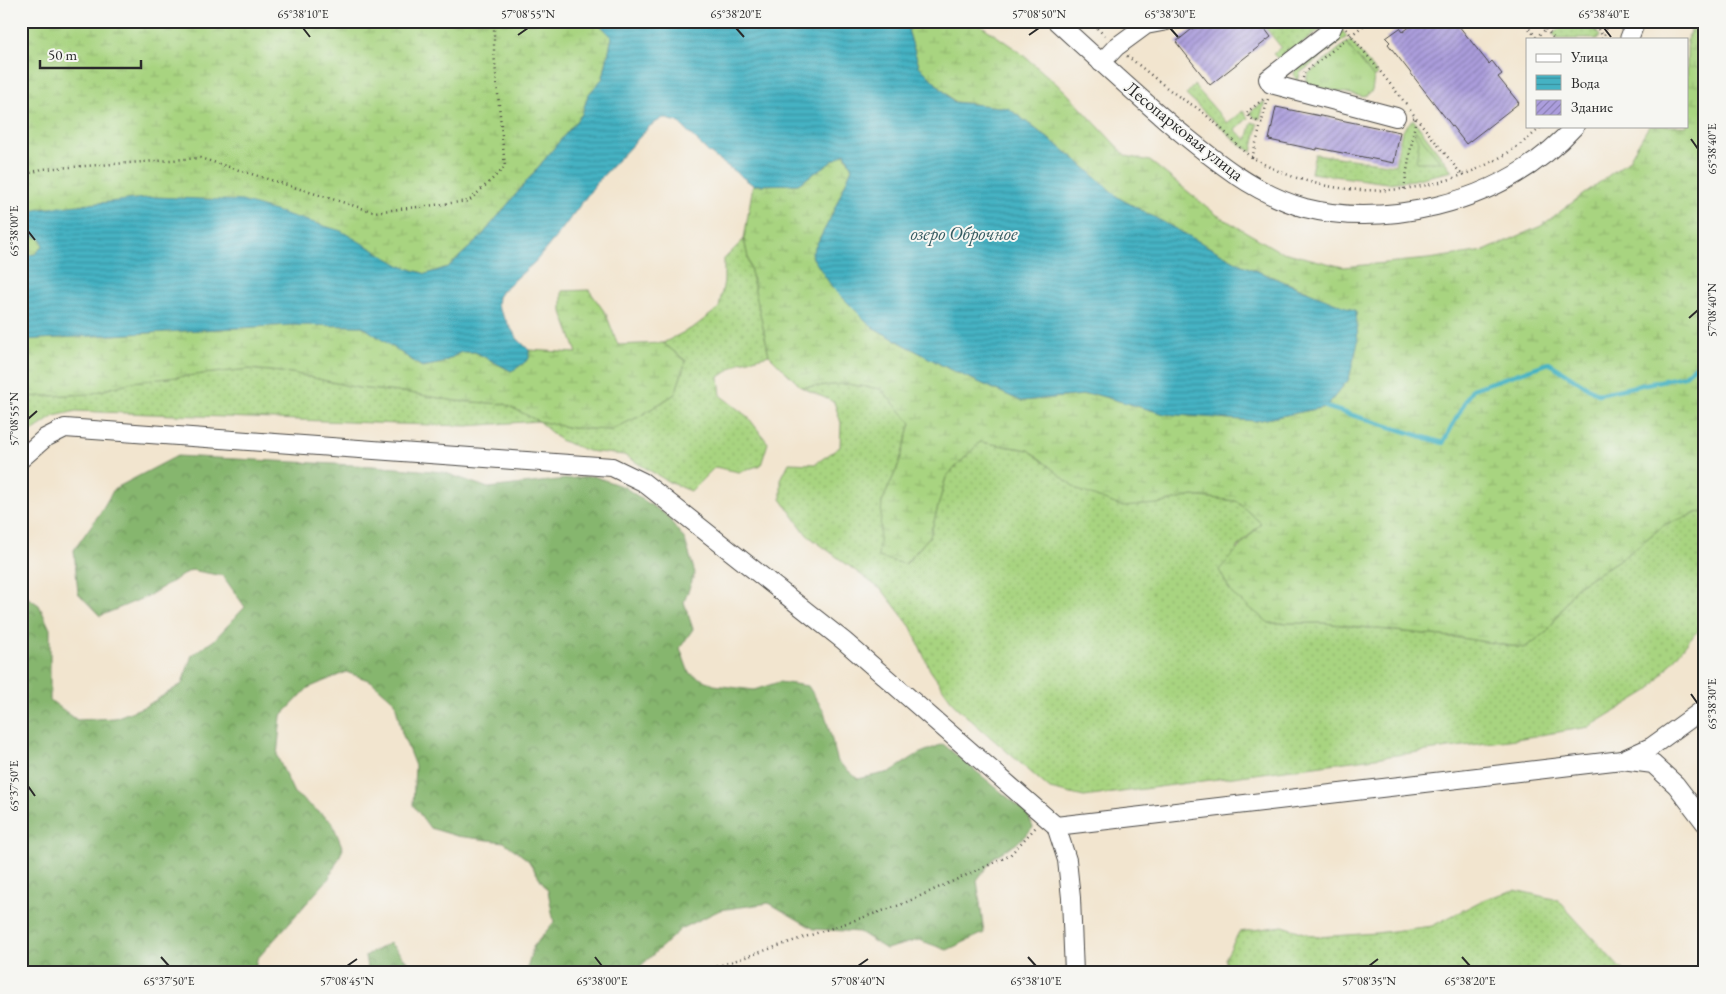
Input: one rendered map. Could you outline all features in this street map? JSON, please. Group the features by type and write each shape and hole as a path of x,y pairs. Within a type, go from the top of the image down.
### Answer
{"street":[{"name":"Лесопарковая улица","path":"1056,21 1101,63 1206,153 1244,180 1272,196 1306,208 1376,216 1411,212 1457,201 1500,184 1532,166 1563,140 1573,128"},
{"path":"1101,63 1116,47 1146,25 1167,21"},
{"path":"1629,38 1636,21"},
{"path":"1340,25 1330,30 1268,79 1271,84 1403,118"},
{"path":"21,459 45,438 65,428 612,467 643,482 844,641 1051,821 1067,860 1074,973"},
{"path":"1622,760 1651,747 1705,708"},
{"path":"1051,821 1622,760 1653,764 1676,785 1705,823"}],"path":[{"path":"21,176 42,169 200,158 374,212 469,201 505,166 494,53 494,21"},
{"path":"1090,21 1116,47 1183,100 1197,108 1252,158 1282,173 1302,180 1340,189 1404,190 1462,175 1489,164 1540,128"},
{"path":"1300,92 1304,73 1369,21"},
{"path":"1523,21 1536,37 1556,21"},
{"path":"1592,21 1602,37"},
{"path":"1602,37 1610,21"},
{"path":"1340,25 1351,36 1462,175"},
{"path":"1546,29 1553,38"},
{"path":"1252,158 1262,122 1269,95 1246,113 1252,119 1262,122"},
{"path":"1403,118 1416,117"},
{"path":"1404,190 1416,117"},
{"path":"698,973 909,901 1009,856 1051,821"}],"green space":[{"path":"21,21 596,21 612,37 603,78 588,95 582,114 480,238 448,267 426,274 403,267 23,212 21,215"},
{"path":"923,21 974,21 1017,50 1065,91 1126,156 1150,161 1217,215 1279,251 1343,267 1428,259 1484,251 1541,226 1628,161 1648,128 1688,128 1688,38 1693,21 1705,21 1705,510 1664,525 1625,556 1576,587 1547,632 1524,648 1461,638 1324,623 1269,623 1232,594 1219,570 1261,523 1236,501 1193,496 1157,504 1123,507 1078,490 1029,450 980,442 946,477 930,536 905,564 878,557 882,502 899,464 911,423 881,389 847,384 801,387 769,355 744,239 753,185 798,184 844,153 852,168 831,217 811,256 872,327 949,369 1021,401 1094,394 1165,414 1256,421 1326,407 1349,379 1308,291 1242,265 1119,198 1074,158 1008,108 955,102 919,66 908,30"},
{"path":"1260,21 1275,21 1281,29 1291,21 1323,21 1322,28 1285,57 1277,58 1273,54 1281,47"},
{"path":"1568,21 1588,21 1600,36 1599,38 1556,38 1553,34"},
{"path":"1342,30 1347,37 1300,73 1298,82 1294,75 1296,68"},
{"path":"1350,40 1378,75 1374,78 1346,43"},
{"path":"1346,43 1374,78 1372,91 1364,97 1305,84 1308,74"},
{"path":"1194,85 1227,123 1243,111 1248,118 1235,130 1247,140 1252,122 1258,124 1252,152 1239,144 1186,95"},
{"path":"1265,101 1260,119 1255,118 1250,112"},
{"path":"1413,119 1452,171 1413,180 1388,183 1311,173 1315,154 1395,165 1402,131"},
{"path":"1415,130 1441,162 1416,162 1419,141 1415,135"},
{"path":"21,226 25,232 41,239 43,246 35,254 21,256"},
{"path":"744,239 769,355 741,362 719,377 721,396 748,417 768,443 761,465 739,472 715,467 691,491 669,482 624,455 588,451 560,440 538,421 572,428 611,430 640,416 675,394 686,361 663,343 694,327 719,308 724,281 724,259"},
{"path":"589,290 606,314 618,345 663,343 686,361 675,394 640,416 611,430 572,428 538,421 505,404 456,401 410,393 358,388 292,373 249,369 132,382 90,394 21,397 21,340 290,325 362,326 422,367 442,363 461,352 475,352 511,371 528,359 529,350 577,353 562,312 562,291"},
{"path":"248,369 292,373 358,388 410,393 456,401 505,404 538,421 467,426 76,411 54,416 21,439 22,397 90,394 132,382"},
{"path":"847,384 881,389 911,423 899,464 882,502 879,557 906,564 930,536 946,477 980,442 1029,450 1078,490 1157,504 1193,496 1236,501 1261,523 1236,549 1269,623 1324,623 1461,638 1524,648 1547,632 1576,587 1625,556 1664,525 1705,510 1705,624 1689,640 1650,690 1589,727 1516,739 1084,797 1050,789 956,707 930,670 911,627 883,591 807,535 781,499 781,479 789,463 815,464 840,447 841,423 834,402 801,387"},
{"path":"177,456 373,466 443,472 488,488 593,476 624,487 666,515 685,540 695,573 684,602 693,629 680,648 689,673 714,685 754,690 779,682 808,686 824,711 838,762 858,779 890,772 918,754 943,744 1028,814 1033,828 1016,844 995,856 977,880 984,933 947,950 919,940 886,949 859,932 814,929 769,903 720,910 681,929 633,973 526,973 533,947 554,922 548,891 528,860 504,842 457,836 430,828 413,805 415,766 402,733 395,702 371,681 346,672 308,688 281,716 277,756 294,793 332,822 343,849 329,878 257,959 254,973 21,973 21,593 39,605 50,629 50,700 77,720 115,718 146,706 182,684 192,655 213,641 245,607 223,576 191,570 148,596 100,616 78,593 74,550 114,489"},
{"path":"1515,890 1558,900 1619,967 1628,973 1229,973 1225,959 1239,932 1283,926 1317,937 1376,933 1432,926 1485,899"},
{"path":"390,943 418,973 368,973 365,956"}],"water":[{"name":"озеро Оброчное","path":"596,21 923,21 908,30 919,66 954,102 1008,108 1074,158 1119,198 1242,265 1356,311 1358,342 1349,379 1326,407 1256,421 1165,414 1094,394 1021,401 949,369 872,327 832,287 811,255 831,217 852,168 845,153 798,184 753,185 708,152 678,122 663,118 650,126 598,181 535,262 502,291 498,297 497,306 517,338 529,350 529,359 511,371 475,352 461,352 442,363 422,367 362,326 290,325 21,340 21,256 35,254 43,246 41,239 25,230 21,223 23,213 40,209 156,197 242,201 341,231 403,267 426,274 448,267 480,238 582,114 588,95 603,78 612,37"}],"building":[{"path":"1202,21 1259,21 1271,37 1210,85 1176,42"},
{"path":"1417,21 1455,21 1489,64 1492,61 1502,74 1498,77 1519,103 1466,144 1388,44 1390,42 1386,38 1400,28 1403,32"},
{"path":"1276,107 1400,132 1394,163 1269,140"}],"waterway":[{"path":"1326,407 1443,443 1472,389 1549,363 1598,394 1684,376 1705,358"}]}
